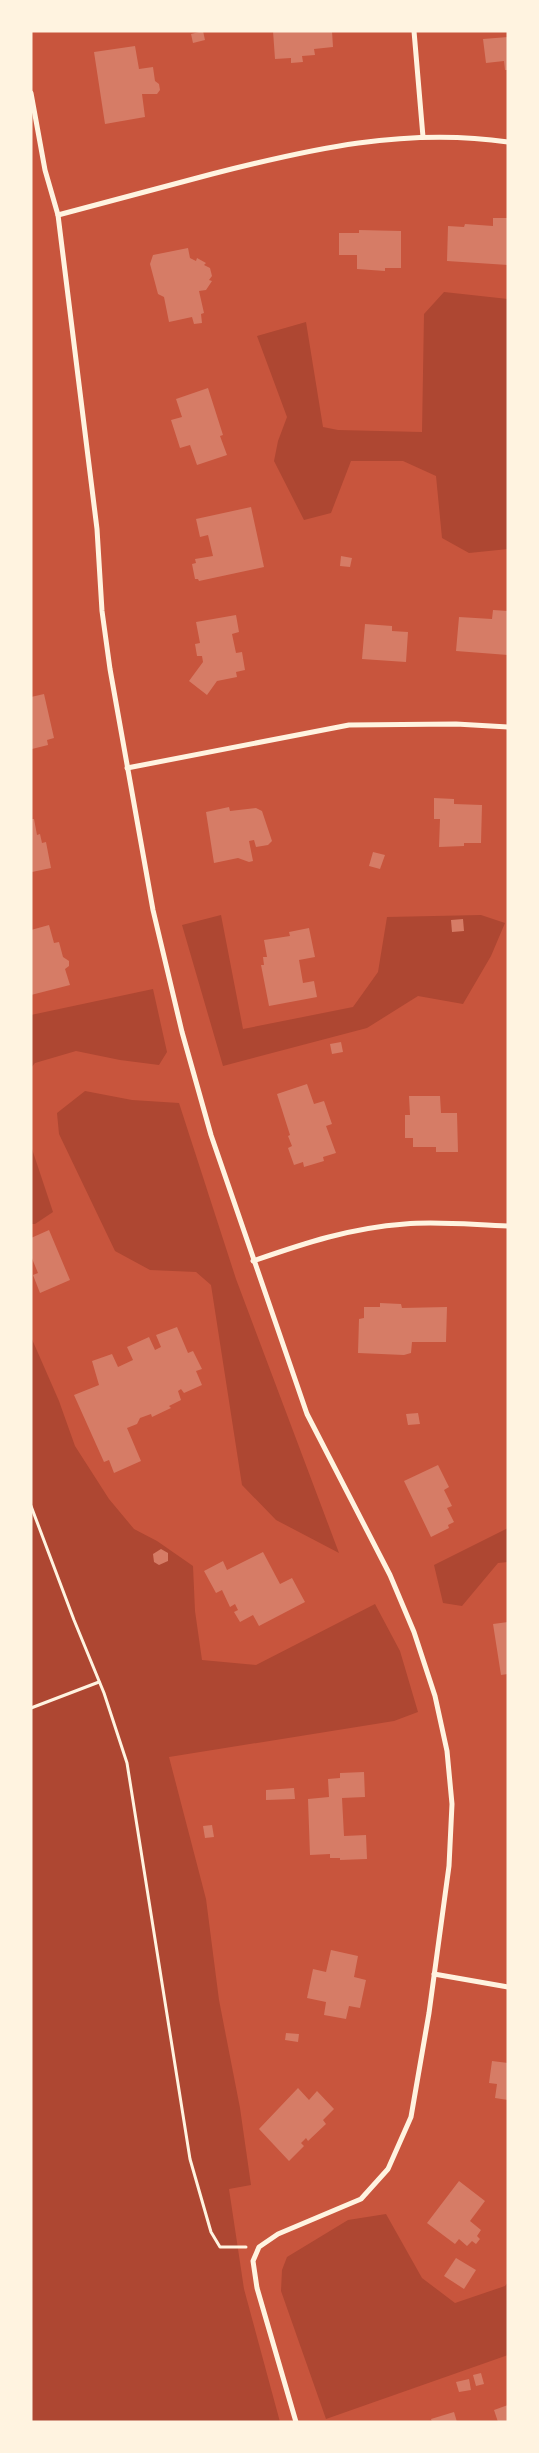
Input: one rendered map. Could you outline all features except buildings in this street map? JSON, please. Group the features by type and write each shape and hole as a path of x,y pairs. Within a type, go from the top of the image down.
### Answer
{"street":[{"path":"414,31 423,137"},
{"path":"31,93 45,170 58,215 97,529 104,620 127,768 153,910 182,1032 211,1135 307,1414 390,1574 414,1632 435,1696 447,1751 452,1804 448,1866 434,1974 411,2117 388,2170 361,2199 303,2226 278,2234 259,2246 252,2261 256,2288 296,2422"},
{"path":"58,215 287,155 375,140 423,137 508,142"},
{"path":"127,768 349,724 456,724 508,727"},
{"path":"253,1261 325,1236 367,1229 406,1224 508,1226"},
{"path":"434,1974 508,1987"}],"path":[{"path":"31,1506 128,1763 190,2159 208,2223 220,2247 259,2246"},
{"path":"31,1708 99,1682"}],"shaded area":[{"path":"444,292 508,299 508,549 469,553 442,538 436,476 403,461 351,461 331,513 304,520 274,461 278,441 287,417 257,336 306,322 323,427 338,430 422,432 424,314"},
{"path":"221,915 243,1029 353,1007 378,972 387,917 481,915 505,923 491,956 463,1004 418,996 367,1028 223,1066 182,925"},
{"path":"153,989 167,1052 159,1065 120,1060 76,1051 35,1063 31,1068 31,1015"},
{"path":"85,1091 132,1100 179,1103 236,1279 339,1553 276,1520 242,1485 211,1285 196,1272 150,1270 115,1251 59,1134 57,1113"},
{"path":"31,1146 53,1212 35,1224 31,1224"},
{"path":"31,1337 59,1401 75,1446 109,1499 134,1529 157,1541 193,1566 195,1611 202,1660 256,1665 375,1604 400,1651 418,1712 394,1721 169,1757 206,1899 219,2000 240,2108 251,2185 229,2189 244,2289 280,2422 31,2422"},
{"path":"508,1528 508,1562 498,1563 462,1606 443,1603 434,1565"},
{"path":"386,2214 422,2278 455,2303 505,2286 508,2282 508,2355 326,2419 281,2291 282,2270 287,2257 348,2220"}]}
